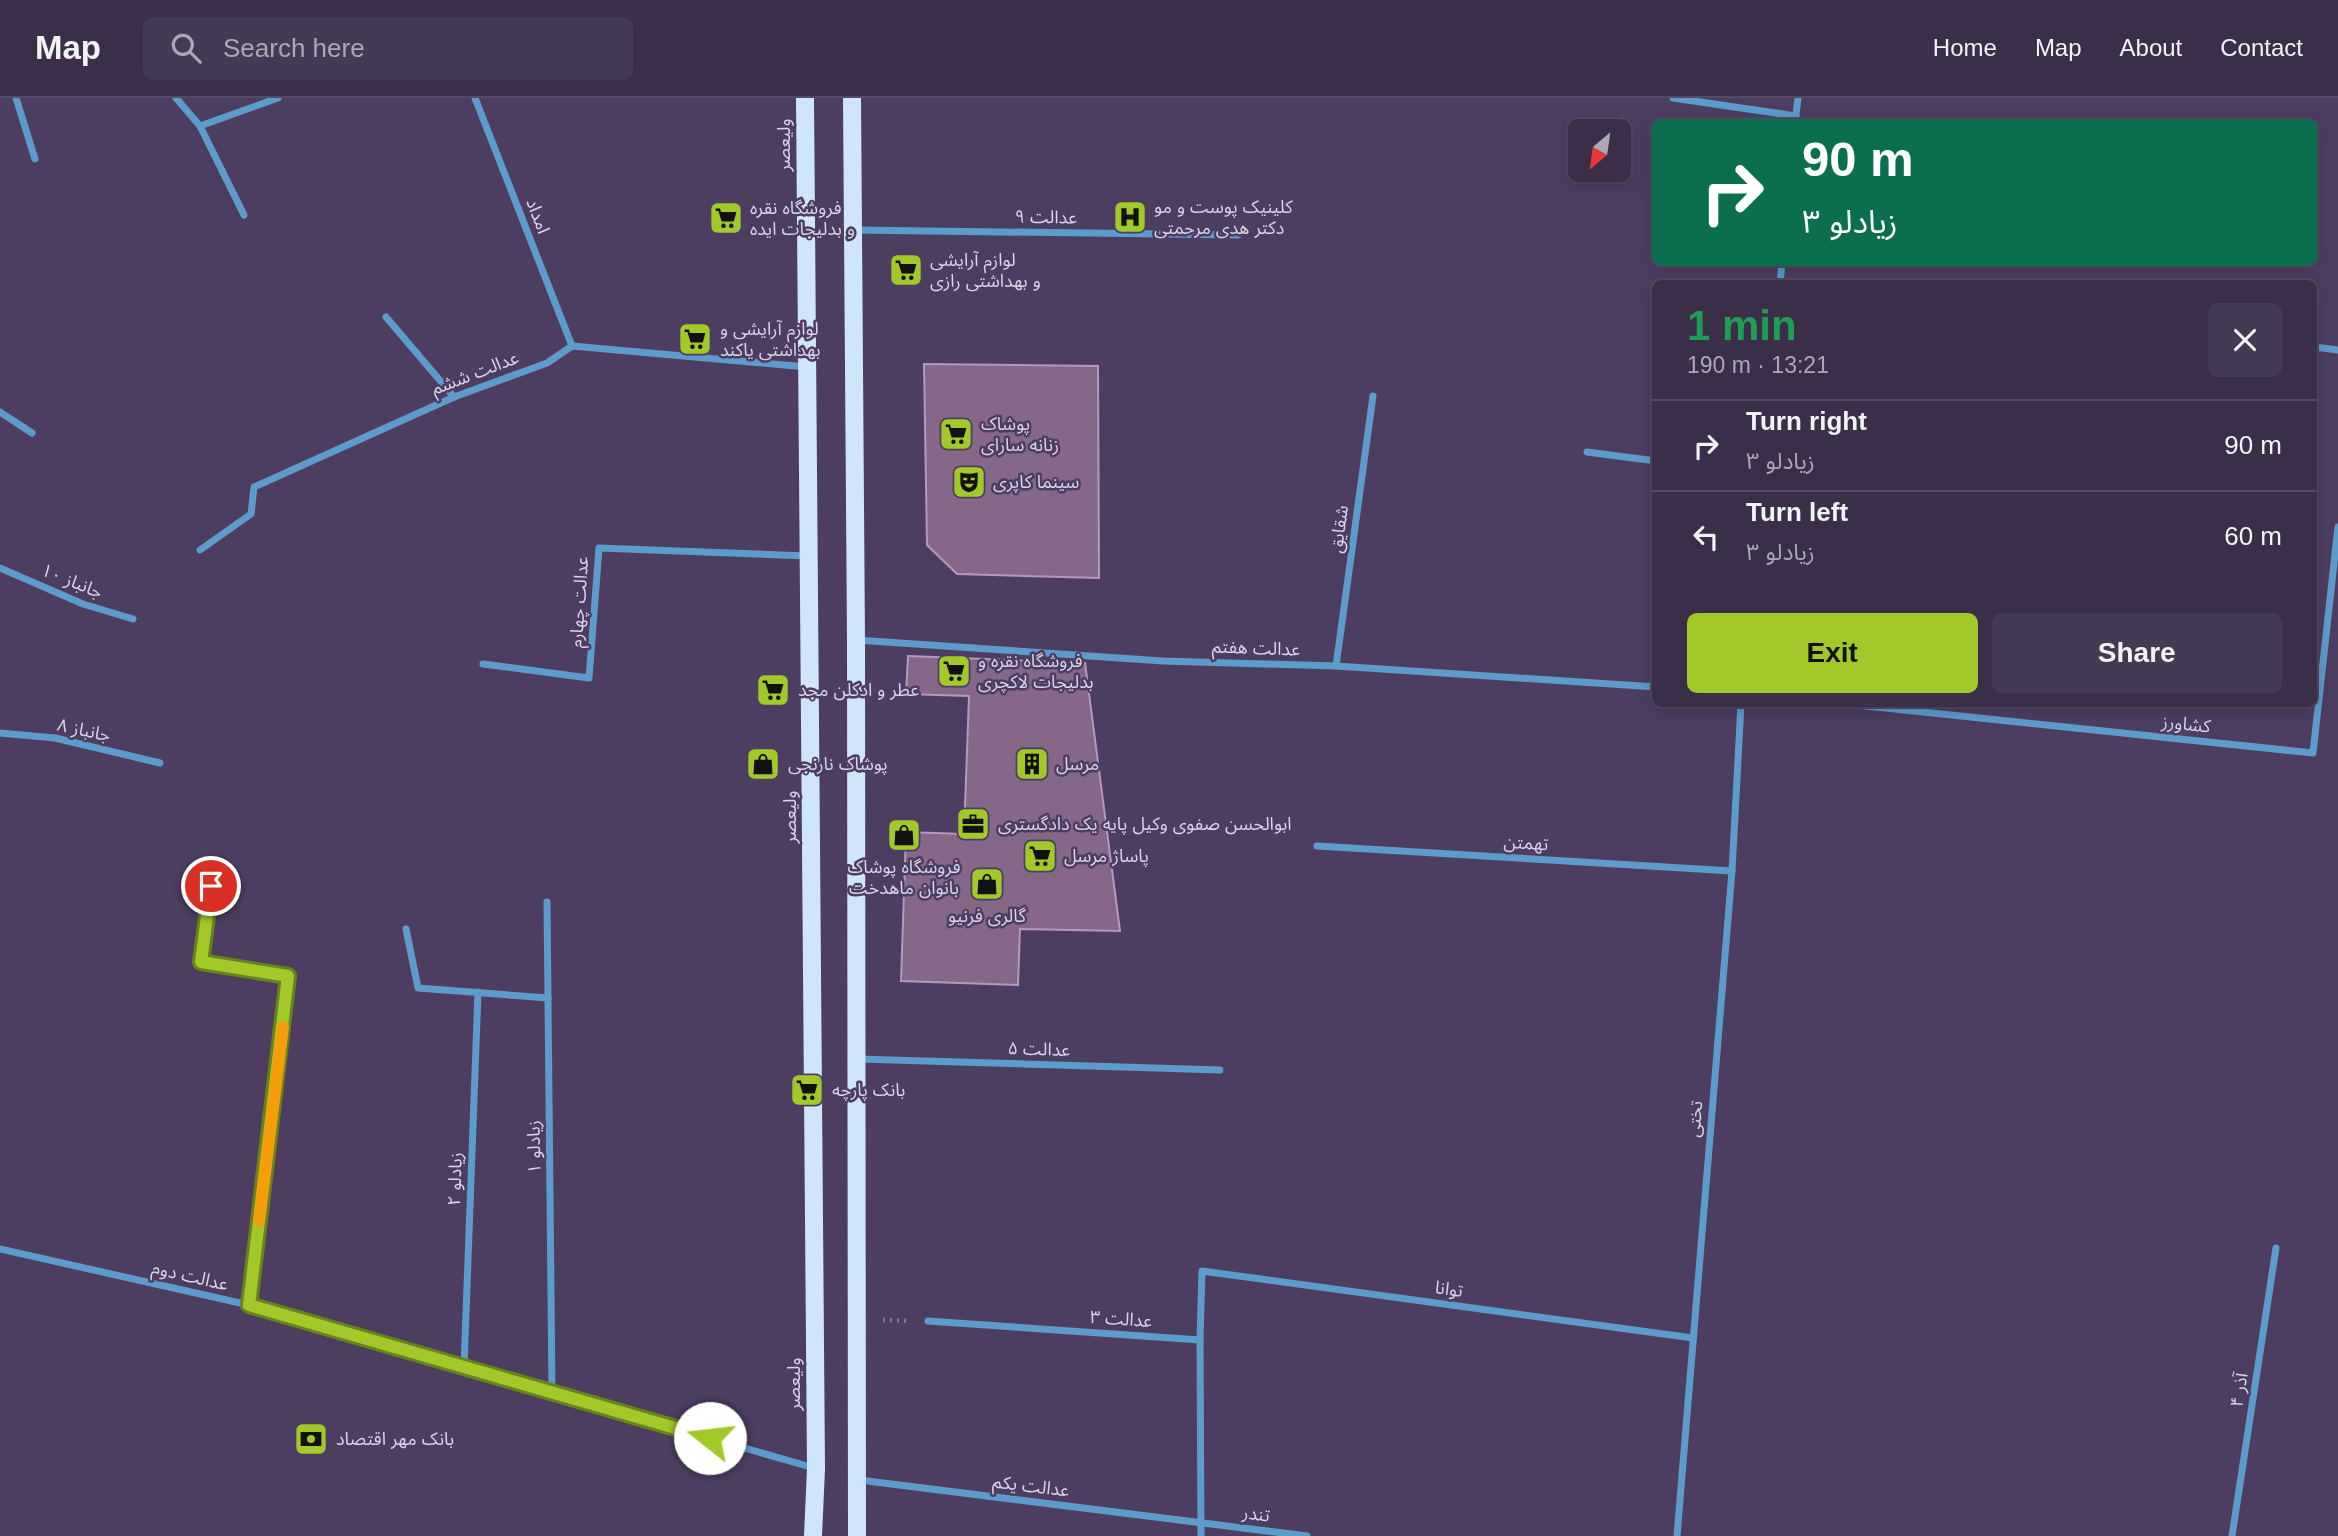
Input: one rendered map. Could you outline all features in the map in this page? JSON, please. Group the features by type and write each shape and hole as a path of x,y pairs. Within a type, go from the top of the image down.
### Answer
{"main road":[{"name":"ولیعصر","path":"805,98 816,1469 813,1536"},
{"path":"852,98 858,1536"}],"street":[{"path":"16,98 35,159"},
{"path":"176,98 200,126 244,215"},
{"path":"200,126 278,98"},
{"name":"امداد","path":"475,98 572,346"},
{"path":"1673,98 1796,119 1798,98"},
{"name":"عدالت ۹","path":"853,230 1238,235"},
{"path":"386,317 454,397"},
{"path":"572,346 807,367"},
{"name":"عدالت ششم","path":"200,551 251,514 254,487 454,397 547,363 572,346"},
{"path":"2317,347 2338,350"},
{"name":"شقایق","path":"1336,666 1373,396"},
{"path":"0,412 32,433"},
{"path":"1587,452 1652,460"},
{"name":"کشاورز","path":"1876,707 2313,753 2338,527"},
{"name":"عدالت چهارم","path":"484,664 589,678 599,548 809,556"},
{"name":"۱۰ جانباز","path":"0,568 82,604 134,619"},
{"name":"عدالت هفتم","path":"856,640 1163,661 1336,666 1652,687"},
{"name":"تختی","path":"1677,1536 1732,871 1741,707"},
{"name":"جانباز ۸","path":"0,733 55,738 160,763"},
{"name":"تهمتن","path":"1317,846 1732,871"},
{"path":"211,886 201,962 288,976 249,1305"},
{"name":"زیادلو ۱","path":"547,902 552,1392"},
{"path":"406,929 418,988 548,998"},
{"name":"زیادلو ۲","path":"464,1367 478,992"},
{"name":"عدالت ۵","path":"858,1059 1220,1070"},
{"name":"آذر ۴","path":"2232,1536 2276,1248"},
{"name":"عدالت دوم","path":"0,1249 249,1305 816,1469"},
{"name":"توانا","path":"1200,1340 1202,1271 1693,1338"},
{"name":"عدالت ۳","path":"928,1321 1200,1340"},
{"path":"1200,1340 1200,1536"},
{"name":"عدالت یکم","path":"858,1480 1201,1523"},
{"name":"تندر","path":"1201,1523 1307,1536"}],"path":[{"path":"858,1319 928,1321"}],"building":[{"path":"924,364 1098,366 1099,578 957,574 927,545"},
{"name":"مرسل","path":"908,656 1085,663 1120,931 1020,929 1018,985 901,981 906,832 964,834 969,696 906,694"}],"slow traffic":[{"path":"259,1221 283,1027"}],"place":[{"name":"کلینیک پوست و مو دکتر هدی مرحمتی","path":"1130,217"},
{"name":"فروشگاه نقره و بدلیجات ایده","path":"726,218"},
{"name":"لوازم آرایشی و بهداشتی رازی","path":"906,270"},
{"name":"لوازم آرایشی و بهداشتی یاکند","path":"695,339"},
{"name":"پوشاک زنانه سارای","path":"956,434"},
{"name":"سینما کاپری","path":"969,482"},
{"name":"فروشگاه نقره و بدلیجات لاکچری","path":"954,671"},
{"name":"عطر و ادکلن مجد","path":"773,690"},
{"name":"پوشاک نارنجی","path":"763,764"},
{"name":"مرسل","path":"1032,764"},
{"name":"ابوالحسن صفوی وکیل پایه یک دادگستری","path":"973,824"},
{"name":"فروشگاه پوشاک بانوان ماهدخت","path":"904,835"},
{"name":"پاساژ مرسل","path":"1040,856"},
{"name":"گالری فرنیو","path":"987,884"},
{"name":"بانک پارچه","path":"807,1090"},
{"name":"بانک مهر اقتصاد","path":"311,1439"}],"route":[{"path":"211,886 201,962 288,976 249,1305 710,1438"}]}
